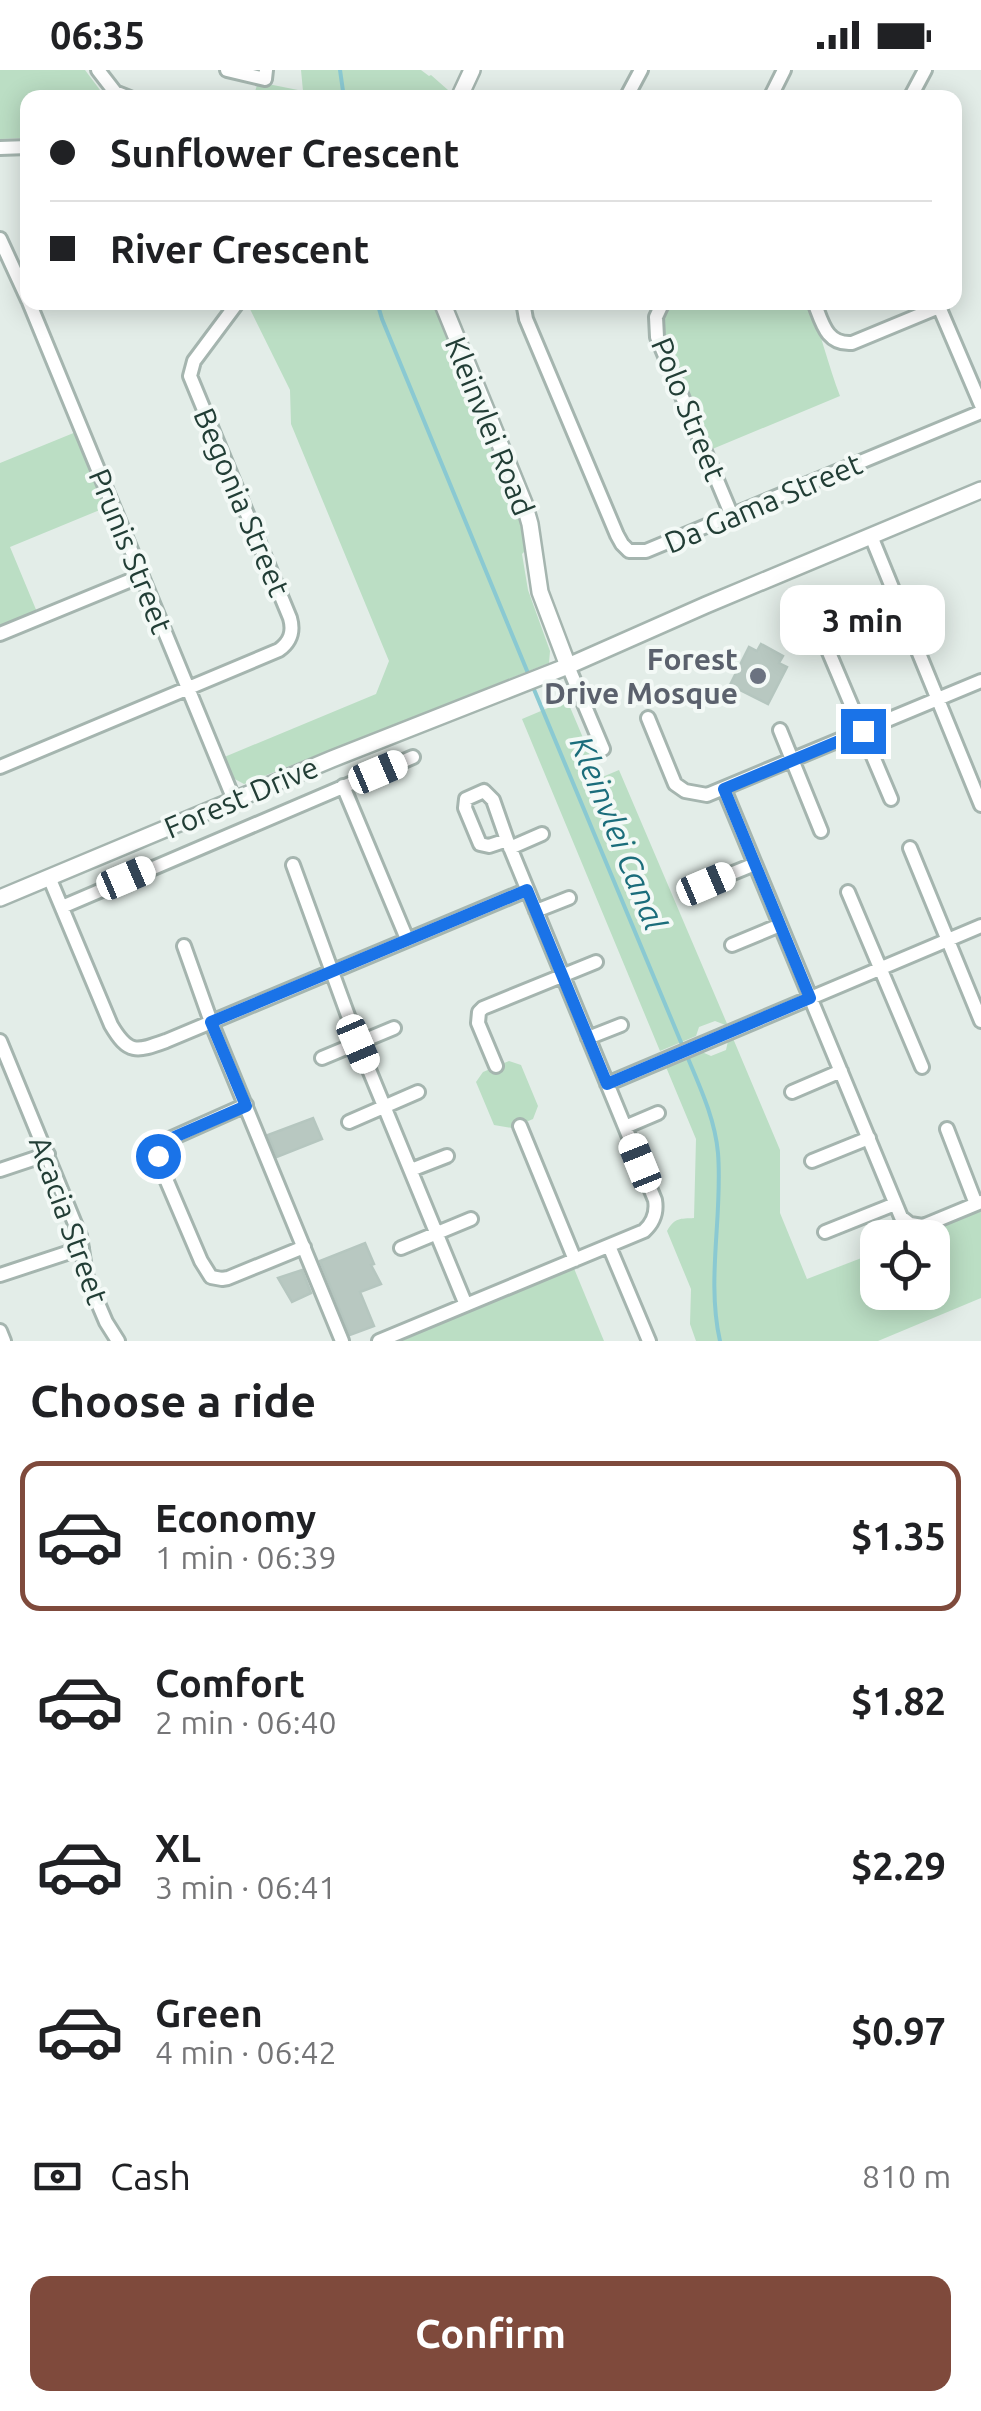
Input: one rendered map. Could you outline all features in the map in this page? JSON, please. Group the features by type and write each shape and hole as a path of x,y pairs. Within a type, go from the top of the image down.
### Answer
{"street":[{"path":"228,70 265,79 266,70"},
{"name":"Prunis Street","path":"0,239 20,281"},
{"name":"Prunis Street","path":"33,310 234,800"},
{"name":"Begonia Street","path":"0,767 279,650 288,641 292,630 290,618 190,376 194,361 232,310"},
{"name":"Kleinvlei Road","path":"445,310 524,503 540,592 568,666"},
{"name":"Da Gama Street","path":"525,310 616,534 625,548 637,552 732,516 981,409"},
{"name":"Polo Street","path":"659,310 657,336 732,516"},
{"path":"817,310 827,333 842,344 927,310"},
{"path":"940,310 981,409"},
{"name":"Forest Drive","path":"0,898 568,666 981,490"},
{"path":"871,536 981,805"},
{"path":"0,634 141,576"},
{"path":"825,643 890,800"},
{"path":"568,666 603,750"},
{"path":"648,718 675,784 701,795 724,789 981,681"},
{"path":"780,730 822,831"},
{"name":"Forest Drive","path":"62,907 413,757"},
{"path":"343,786 407,940"},
{"path":"724,789 895,1204 906,1221 919,1226 979,1202 947,1129"},
{"path":"379,1341 644,1231 654,1220 654,1200 508,844 542,834"},
{"path":"910,848 981,1020"},
{"path":"706,884 755,864"},
{"path":"292,866 358,1044 466,1305"},
{"path":"49,877 110,1025 128,1048 138,1050 527,890"},
{"path":"848,892 922,1068"},
{"path":"536,911 570,898"},
{"path":"732,944 780,926"},
{"path":"607,1084 981,926"},
{"path":"184,946 211,1022 342,1341"},
{"path":"496,1066 478,1023 478,1012 596,962"},
{"path":"588,1038 621,1025"},
{"path":"322,1058 394,1028"},
{"name":"Acacia Street","path":"0,1041 5,1066 48,1154 80,1236 86,1274 118,1341"},
{"path":"792,1092 841,1071"},
{"path":"348,1122 418,1092"},
{"path":"246,1106 163,1142 158,1151 160,1165 211,1277 222,1280 304,1247"},
{"path":"625,1127 658,1112"},
{"path":"520,1126 575,1260"},
{"path":"812,1161 869,1138"},
{"path":"0,1170 48,1154"},
{"path":"411,1170 447,1156"},
{"path":"825,1232 895,1204"},
{"path":"401,1248 471,1220"},
{"path":"609,1246 649,1341"},
{"path":"0,1275 82,1248"},
{"path":"0,1331 4,1341"}],"green space":[{"path":"0,70 85,70 100,90 20,90 20,138 0,139"},
{"path":"301,70 421,70 448,90 303,90"},
{"path":"258,82 298,90 256,90"},
{"path":"250,310 438,310 519,509 526,544 522,554 528,590 550,651 549,663 244,784 231,777 222,758 376,694 389,661 291,424 290,390"},
{"path":"664,310 811,310 840,396 710,450 661,333"},
{"path":"76,432 107,507 10,547 37,612 0,627 0,463"},
{"path":"567,700 600,778 619,770 728,1026 715,1021 699,1027 696,1036 660,1051 522,719"},
{"path":"732,1036 780,1150 780,1213 807,1279 860,1259 860,1310 950,1310 950,1220 944,1220 981,1206 981,1298 878,1341 696,1341 690,1324 691,1289 667,1231 675,1221 694,1218 696,1139 666,1067 702,1052 711,1056 726,1050"},
{"path":"509,1061 521,1065 538,1106 533,1119 512,1128 494,1125 476,1082 483,1072"},
{"path":"573,1266 604,1341 392,1341"}],"building":[{"name":"Forest Drive Mosque","path":"761,644 783,656 779,663 787,667 768,704 730,685 749,647 757,651"},
{"path":"313,1118 322,1139 277,1157 268,1135"},
{"path":"365,1243 381,1284 360,1292 374,1326 350,1335 320,1261"},
{"path":"302,1270 311,1293 292,1302 278,1278"}],"waterway":[{"name":"Kleinvlei Canal","path":"340,70 343,90"},
{"name":"Kleinvlei Canal","path":"379,310 530,678"},
{"name":"Kleinvlei Canal","path":"533,687 683,1047"},
{"name":"Kleinvlei Canal","path":"687,1056 710,1116 718,1153 714,1294 720,1341"}],"place":[{"name":"Forest Drive Mosque","path":"758,676"}],"route":[{"path":"158,1156 159,1147 173,1136 246,1106 211,1022 527,890 607,1084 810,998 724,789 863,731"}]}
